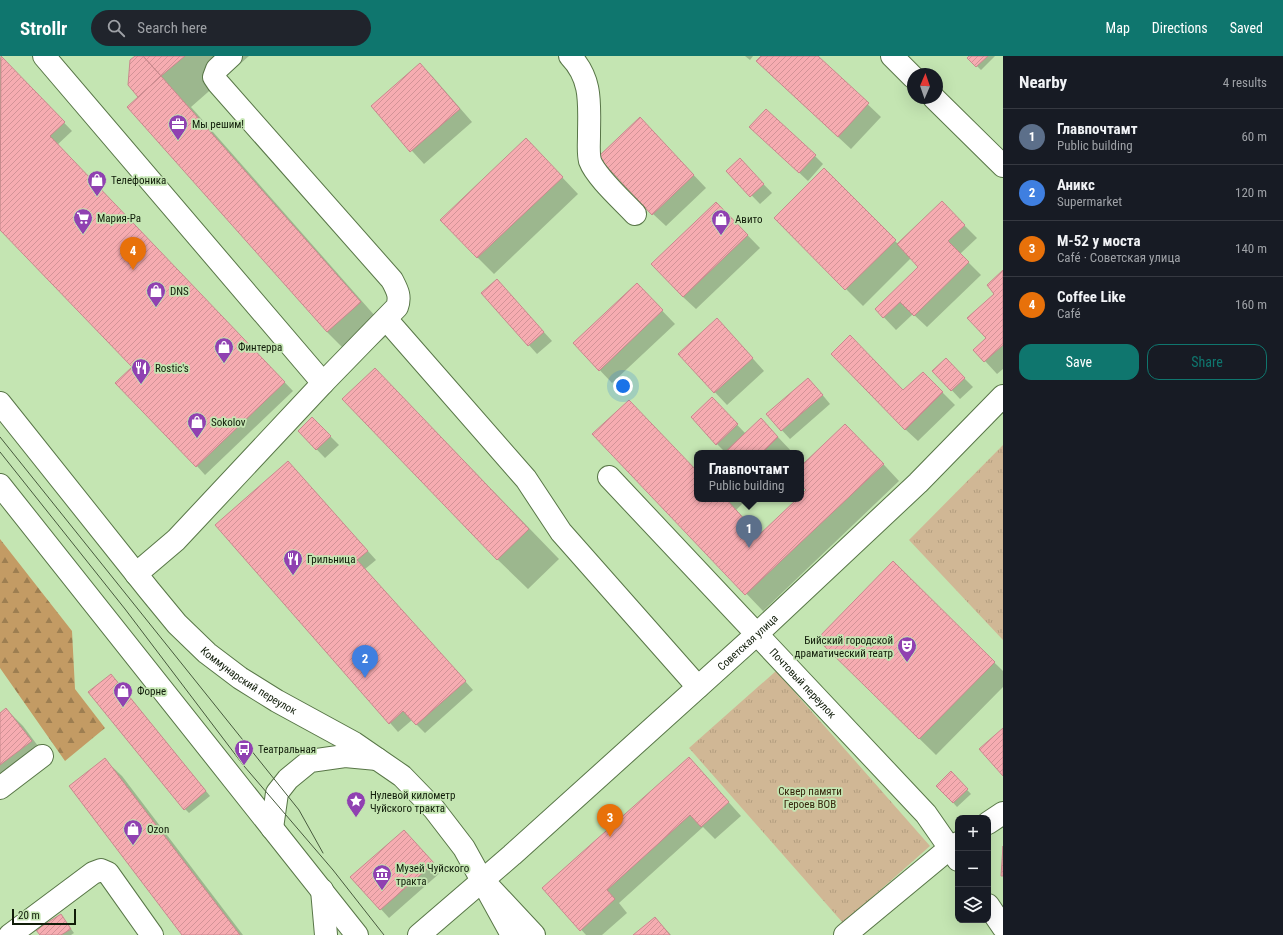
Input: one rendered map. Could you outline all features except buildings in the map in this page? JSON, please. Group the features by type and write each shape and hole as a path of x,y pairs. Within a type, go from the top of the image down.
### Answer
{"main road":[{"path":"44,56 323,383"},
{"path":"136,574 176,540 323,383 398,307 400,300 399,294 392,280 218,83 214,76 217,69 231,56"},
{"path":"570,56 585,76 589,94 590,160 595,171 635,214"},
{"path":"892,56 907,71"},
{"path":"940,104 1003,166"},
{"path":"386,319 526,479 560,532 698,687"},
{"name":"Советская улица","path":"419,935 483,880 758,634 918,482 1003,396"},
{"name":"Коммунарский переулок","path":"0,403 177,624 207,653 240,678 270,697 354,743 378,759 402,776 434,809 464,848 512,935"},
{"name":"Почтовый переулок","path":"608,477 758,634 926,814 955,850"},
{"path":"0,485 357,935"},
{"path":"0,788 42,756"},
{"path":"272,828 277,793 288,780 310,761 345,756 378,759"},
{"path":"991,821 1003,813"},
{"path":"845,935 955,850"},
{"path":"21,932 96,871 100,870 108,873 152,935"},
{"path":"483,880 534,935"},
{"path":"322,890 327,926 326,935"},
{"path":"991,909 1003,927"}],"green space":[{"path":"1003,445 1003,640 909,540"},
{"path":"0,539 72,631 75,689 105,728 65,761 0,668"},
{"name":"Сквер памяти Героев ВОВ","path":"776,671 930,846 843,923 689,748"}],"tram line":[{"path":"0,437 299,810 323,853"},
{"path":"0,452 125,609 244,766 333,870 384,935"}],"place":[{"name":"Мы решим!","path":"178,141"},
{"name":"Телефоника","path":"97,197"},
{"name":"Мария-Ра","path":"83,235"},
{"name":"Авито","path":"721,236"},
{"name":"Coffee Like","path":"133,270"},
{"name":"DNS","path":"156,308"},
{"name":"Финтерра","path":"224,364"},
{"name":"Rostic's","path":"141,385"},
{"name":"Sokolov","path":"197,439"},
{"name":"Главпочтамт","path":"749,548"},
{"name":"Грильница","path":"293,576"},
{"name":"Бийский городской драматический театр","path":"907,663"},
{"name":"Аникс","path":"365,678"},
{"name":"Форне","path":"123,708"},
{"name":"Театральная","path":"244,766"},
{"name":"Нулевой километр Чуйского тракта","path":"356,818"},
{"name":"М-52 у моста","path":"610,837"},
{"name":"Ozon","path":"133,846"},
{"name":"Музей Чуйского тракта","path":"382,891"}]}
